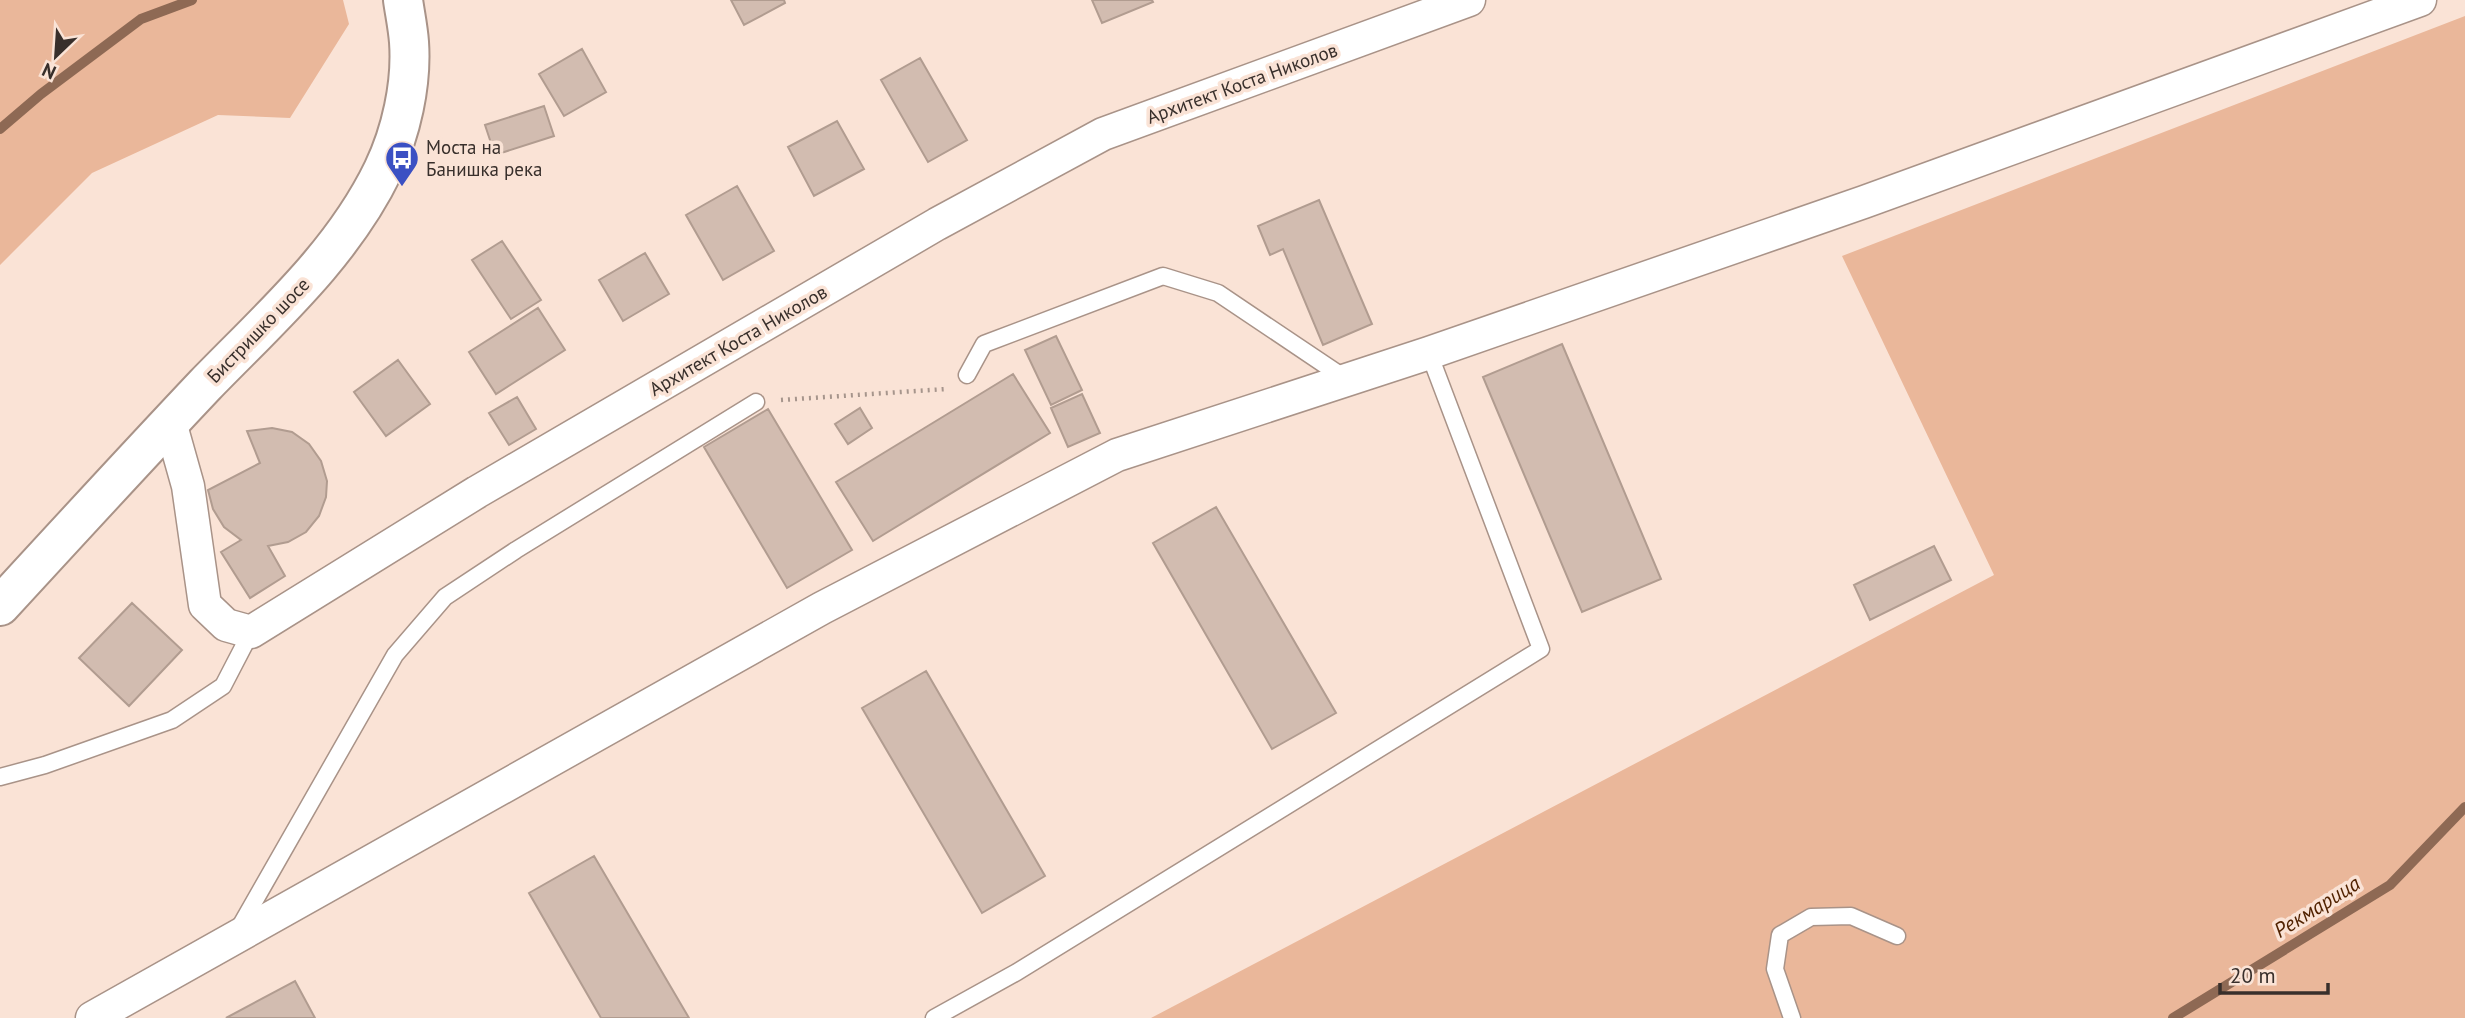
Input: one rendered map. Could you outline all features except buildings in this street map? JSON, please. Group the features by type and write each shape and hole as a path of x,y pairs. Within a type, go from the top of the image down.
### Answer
{"street":[{"name":"Бистришко шосе","path":"0,606 320,265 362,208 383,169 398,129 407,89 409,44 403,0"},
{"name":"Архитект Коста Николов","path":"251,632 477,492 937,225 1103,134 1469,0"},
{"path":"92,1018 822,608 1117,454 1429,353 1864,202 2420,0"},
{"path":"170,422 188,486 205,605 226,625 251,632"}],"lane":[{"path":"967,375 984,344 1163,276 1218,293 1347,380"},
{"path":"934,1018 1017,972 1541,649 1429,353"},
{"path":"233,939 395,655 445,597 527,543 756,402"},
{"path":"0,777 45,765 172,720 223,686 251,632"},
{"path":"1792,1018 1775,969 1780,935 1811,917 1851,916 1897,936"}],"path":[{"path":"756,402 944,391 967,375"}],"shaded area":[{"path":"0,0 343,0 349,24 290,118 218,115 92,173 0,265"},
{"path":"2465,16 2465,1018 1151,1018 1994,575 1842,256"}],"waterway":[{"path":"0,129 41,94 141,19 192,0"},
{"name":"Рекмарица","path":"2173,1018 2390,885 2465,807"}],"place":[{"name":"Моста на Банишка река","path":"402,188"}]}
